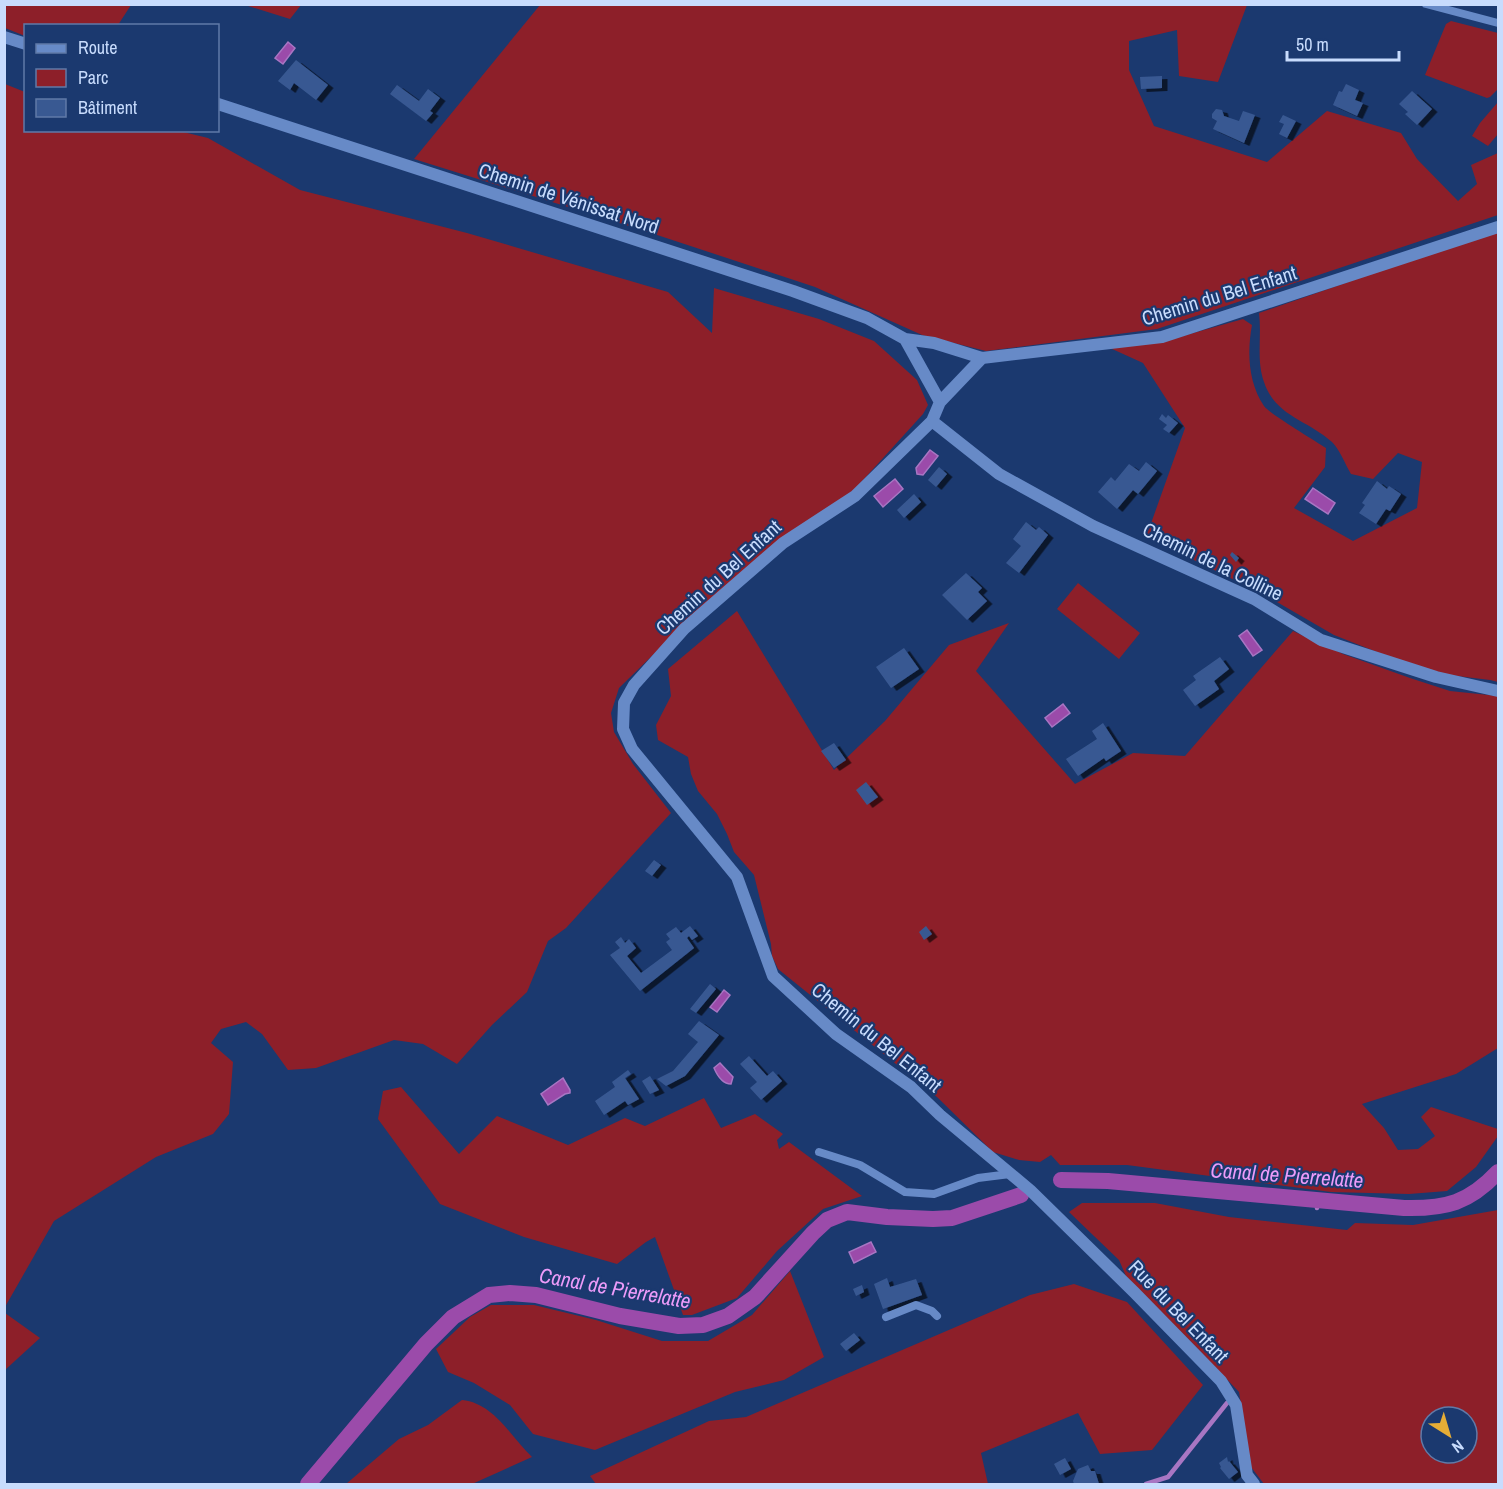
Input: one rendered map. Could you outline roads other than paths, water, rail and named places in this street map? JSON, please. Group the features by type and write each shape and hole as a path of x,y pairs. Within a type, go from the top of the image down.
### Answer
{"street":[{"path":"4,37 24,43"},
{"name":"Chemin de Vénissat Nord","path":"219,104 793,291 867,318 905,339 934,343 982,358"},
{"name":"Chemin du Bel Enfant","path":"1030,1190 911,1087 836,1034 773,976 737,877 632,749 623,729 624,703 634,685 684,629 783,543 855,496 932,421 940,402 982,358 1162,337 1498,227"},
{"path":"905,339 940,402"},
{"name":"Chemin de la Colline","path":"932,421 999,474 1093,526 1254,598 1321,640 1408,669 1498,690"},
{"name":"Rue du Bel Enfant","path":"1030,1190 1221,1381 1236,1405 1248,1475 1254,1485"}],"lane":[{"path":"1426,4 1498,22"},
{"path":"819,1152 860,1165 905,1192 934,1194 978,1178 1010,1174"},
{"path":"886,1317 916,1305 932,1311 937,1317"}],"waterway":[{"name":"Canal de Pierrelatte","path":"1061,1180 1108,1181 1419,1208 1445,1205 1467,1197 1498,1172"},
{"name":"Canal de Pierrelatte","path":"308,1484 426,1344 453,1317 489,1295 510,1293 536,1295 620,1316 679,1326 703,1325 728,1316 755,1297 827,1220 847,1212 887,1217 952,1218 1021,1195"},
{"name":"Canal de Pierrelatte","path":"1317,1208 1318,1200"},
{"path":"1146,1484 1168,1477 1227,1403"}]}
